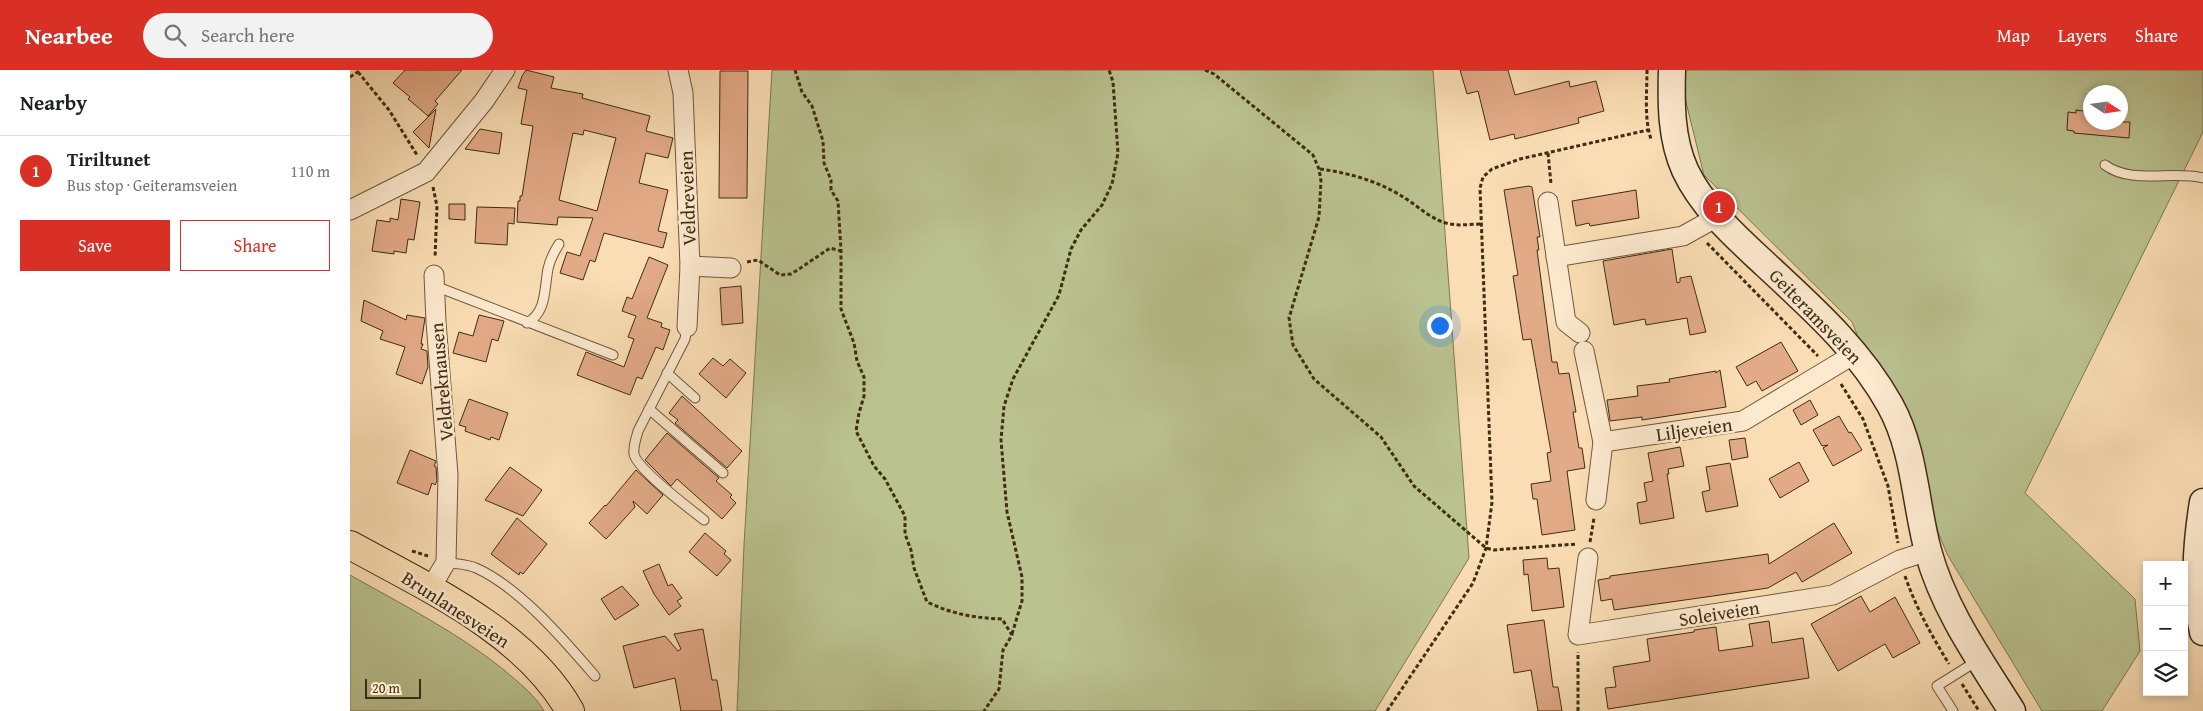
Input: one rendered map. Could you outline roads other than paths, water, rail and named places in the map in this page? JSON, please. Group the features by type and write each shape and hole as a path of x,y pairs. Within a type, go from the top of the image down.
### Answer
{"main road":[{"name":"Brunlanesveien","path":"350,545 430,589 488,627 526,656 555,688 570,711"}],"street":[{"path":"350,210 426,172 484,101 505,70"},
{"name":"Veldreveien","path":"678,70 683,93 690,266 687,327"},
{"name":"Geiteramsveien","path":"1672,70 1673,131 1685,169 1703,200 1717,217 1822,317 1856,353 1891,407 1904,439 1915,481 1928,551 1946,604 2012,711"},
{"path":"1548,202 1566,322 1582,342 1603,442 1596,500"},
{"path":"1556,257 1684,236 1717,217"},
{"path":"690,266 731,268"},
{"name":"Veldreknausen","path":"430,589 446,562 448,475 434,280"},
{"name":"Liljeveien","path":"1603,442 1744,422 1856,353"},
{"path":"2203,502 2196,546 2196,584 2203,632"},
{"name":"Soleiveien","path":"1589,550 1578,634 1833,595 1900,560 1928,551"}],"lane":[{"path":"2105,165 2120,174 2188,174 2203,178"},
{"path":"527,323 534,319 542,308 548,269 552,256 559,244"},
{"path":"434,280 527,323 612,355"},
{"path":"687,327 685,339 649,409 635,441 634,454 637,461 704,520"},
{"path":"667,373 695,398"},
{"path":"649,409 723,473"},
{"path":"446,562 474,567 499,581 564,640 595,676"},
{"path":"1953,711 1936,686 1980,660"}],"place":[{"name":"Tiriltunet","path":"1719,207"}]}
